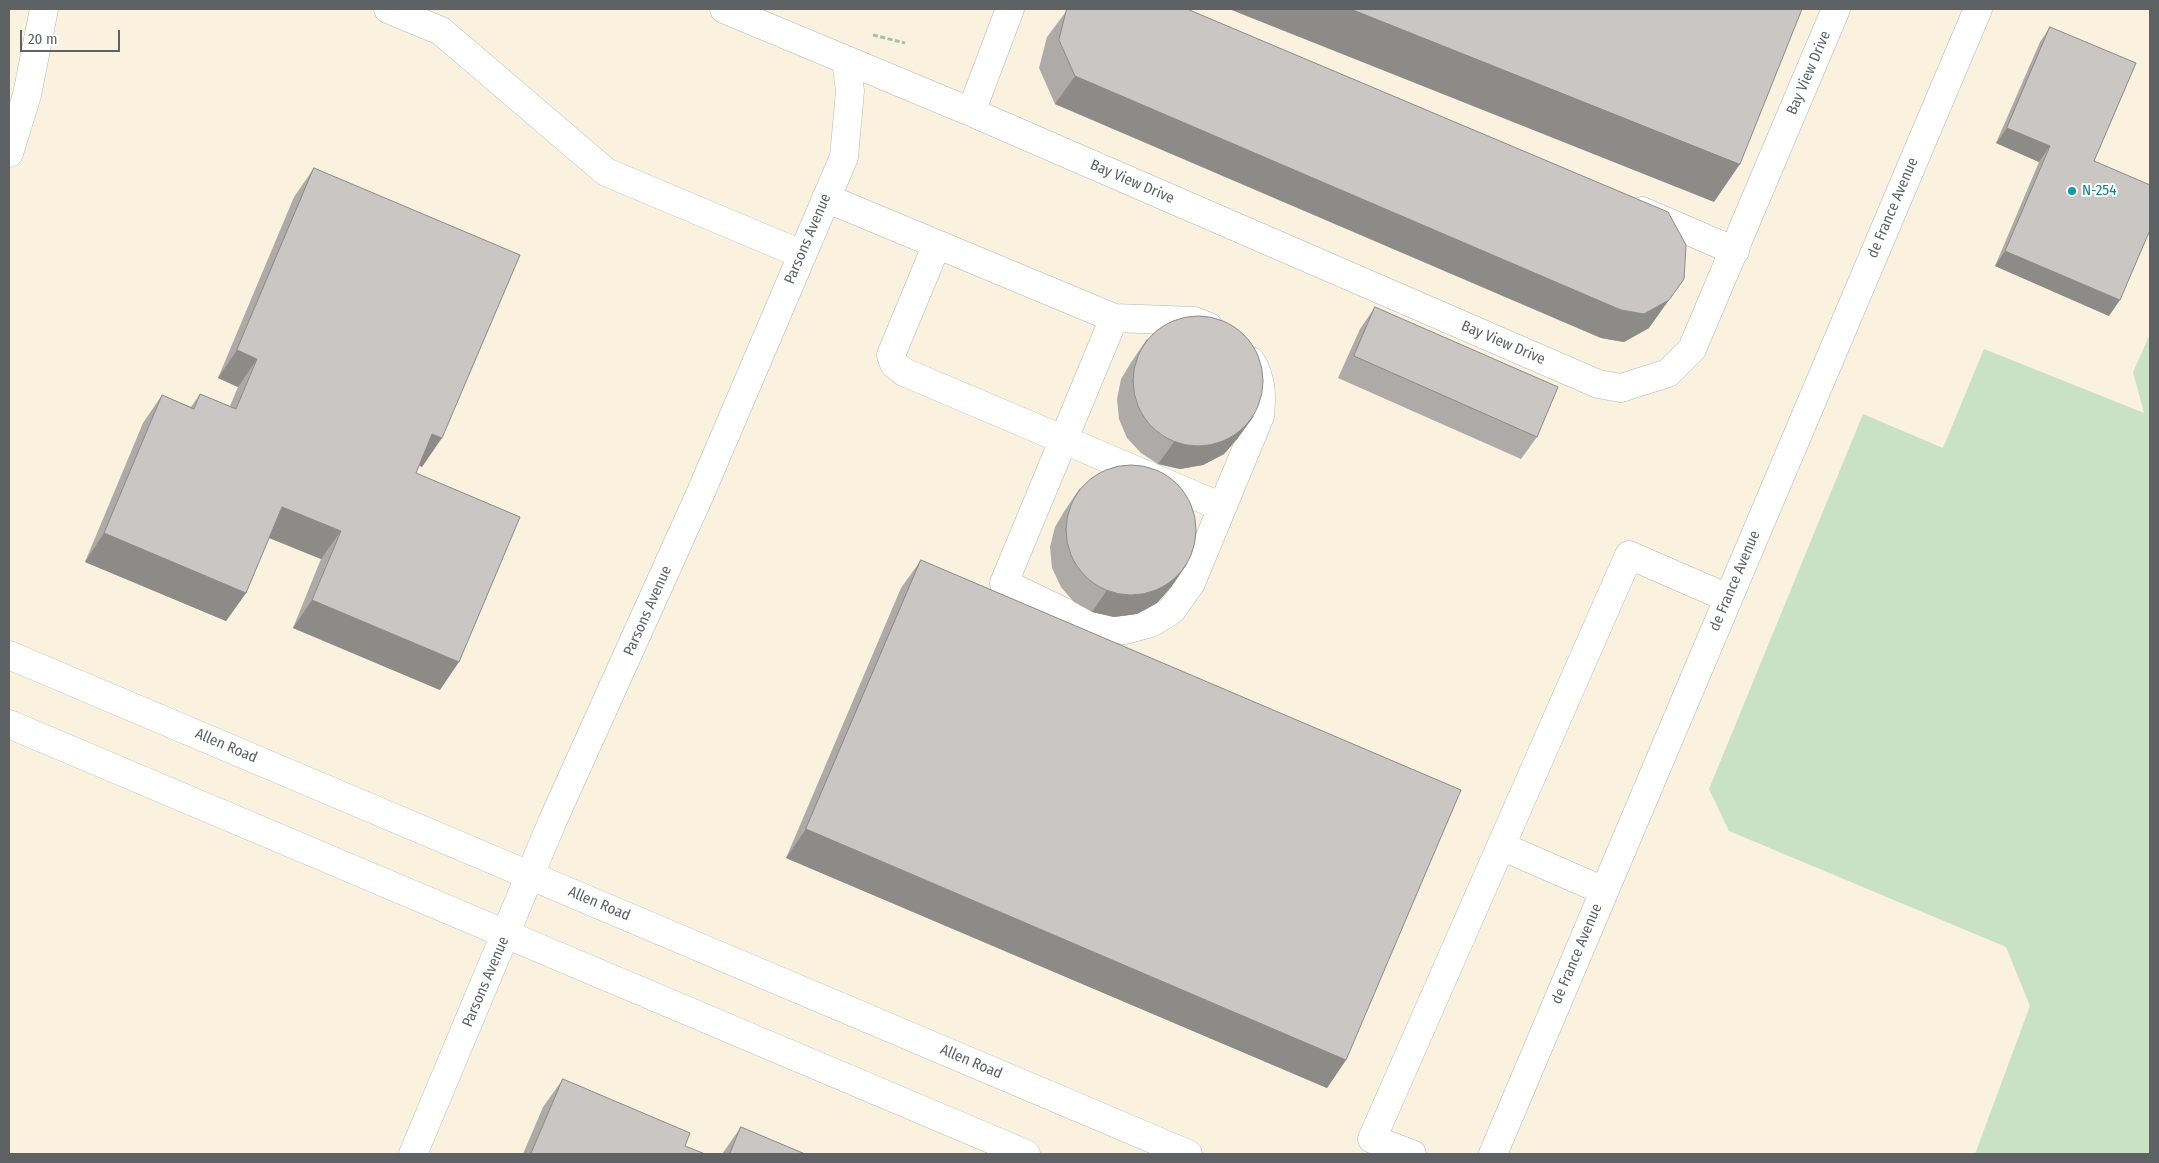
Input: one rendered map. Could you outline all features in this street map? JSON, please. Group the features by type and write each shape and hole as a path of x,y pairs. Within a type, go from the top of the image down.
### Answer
{"street":[{"path":"9,153 27,95 44,9"},
{"path":"388,9 441,31 606,172 801,254"},
{"name":"Bay View Drive","path":"724,9 971,112 1598,384 1621,388 1668,373 1692,348 1735,251 1836,9"},
{"path":"971,112 1010,9"},
{"name":"de France Avenue","path":"1493,1154 1978,9"},
{"name":"Parsons Avenue","path":"414,1154 553,820 701,492 844,157 850,91 846,60"},
{"path":"826,198 1114,318 1194,321 1226,333 1242,347 1255,368 1262,393 1260,416 1190,583 1172,610 1151,623 1126,630 1093,626 1004,582 1114,318"},
{"path":"1617,201 1735,251"},
{"path":"937,244 891,355 894,364 904,372 1222,507"},
{"path":"1412,1154 1372,1139 1629,555 1728,598"},
{"name":"Allen Road","path":"9,655 1188,1154"},
{"path":"9,724 1026,1154"},
{"path":"1501,846 1604,891"}],"shaded area":[{"path":"9,9 2150,9 2150,1154 9,1154"}],"green space":[{"path":"2150,334 2150,1154 1975,1154 2030,1006 2006,947 1729,831 1709,789 1863,414 1943,448 1984,349 2144,413 2133,372"}],"building":[{"path":"1067,9 1187,9 1668,212 1686,245 1684,279 1669,300 1644,314 1621,310 1075,76 1059,40"},
{"path":"1351,9 1802,9 1740,164"},
{"name":"N-254","path":"2050,27 2136,63 2094,161 2150,185 2150,230 2120,300 2005,251 2050,146 2007,128"},
{"path":"314,168 520,255 442,438 432,434 416,473 520,517 459,662 312,600 341,531 282,507 246,593 104,533 162,395 194,409 200,394 236,409 257,359 237,350"},
{"path":"1375,307 1558,387 1537,437 1354,356"},
{"path":"1198,316 1211,317 1223,321 1244,335 1258,356 1262,368 1262,394 1258,406 1244,427 1223,441 1211,445 1198,446 1185,445 1173,441 1152,427 1138,406 1134,394 1133,381 1134,368 1138,356 1152,335 1173,321 1185,317"},
{"path":"1131,465 1144,466 1156,470 1177,484 1191,505 1195,517 1195,543 1191,555 1177,576 1156,590 1144,594 1131,595 1118,594 1106,590 1085,576 1071,555 1067,543 1066,530 1067,517 1071,505 1085,484 1106,470 1118,466"},
{"path":"921,560 1461,790 1346,1060 806,829"},
{"path":"563,1079 690,1133 685,1146 705,1154 531,1154"},
{"path":"741,1127 805,1154 730,1154"}],"place":[{"name":"N-254","path":"2072,191"}]}
